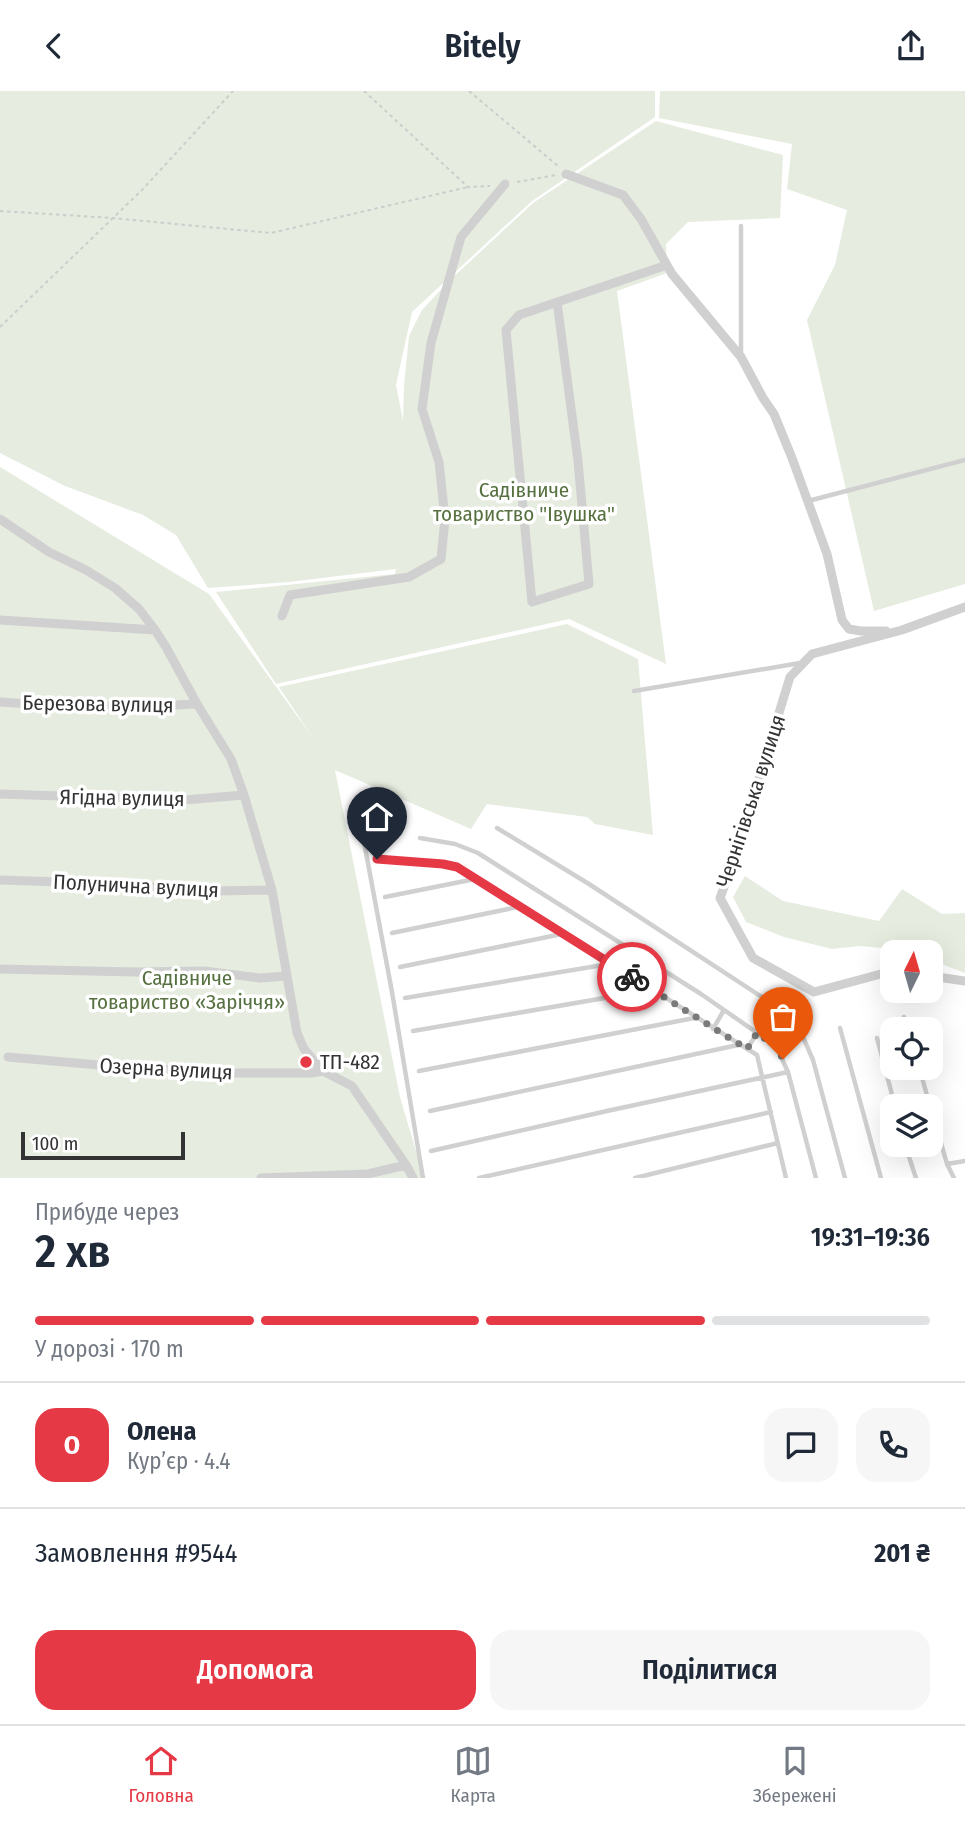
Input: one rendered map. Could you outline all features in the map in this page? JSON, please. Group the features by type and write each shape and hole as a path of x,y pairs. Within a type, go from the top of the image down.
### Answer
{"street":[{"path":"566,174 623,195 641,219 672,274 741,356 774,414 808,501 827,554 842,620 849,629 902,631"},
{"path":"282,616 290,595 409,577 441,559 445,519 439,462 422,409 430,343 461,237 505,184"},
{"path":"557,302 578,461 589,584 532,602 506,330 519,314 667,265"},
{"path":"0,519 48,552 86,570 115,588 139,609 155,630 230,759 244,795 272,890 297,1033 304,1049 323,1071 352,1086 407,1165 413,1178"},
{"path":"804,663 812,654 902,631 965,607"},
{"path":"0,620 155,630"},
{"name":"Чернігівська вулиця","path":"804,663 790,677 720,898 753,958 814,992 880,974"},
{"name":"Березова вулиця","path":"0,702 139,706 197,704"},
{"name":"Ягідна вулиця","path":"0,794 184,800 244,795"},
{"name":"Полунична вулиця","path":"0,880 214,891 272,890"},
{"path":"0,969 204,971 260,978 287,976"},
{"path":"943,978 965,981"},
{"name":"Озерна вулиця","path":"8,1057 217,1072 323,1071"},
{"path":"261,1178 368,1174 407,1165"}],"lane":[{"path":"741,226 741,356"},
{"path":"808,501 965,460"},
{"path":"634,691 804,663"},
{"path":"361,825 423,1178"},
{"path":"497,828 589,884 768,1001 800,1030 813,1060 845,1178"},
{"path":"420,838 455,844 478,853 584,919 776,1046 789,1072 816,1178"},
{"path":"377,859 457,867 757,1055 786,1178"},
{"path":"386,897 476,879"},
{"path":"393,933 519,907"},
{"path":"400,967 563,934"},
{"path":"405,997 610,964"},
{"path":"413,1031 651,990"},
{"path":"713,1029 724,1010"},
{"path":"419,1071 695,1017"},
{"path":"840,1028 881,1178"},
{"path":"747,1049 757,1033"},
{"path":"877,1038 892,1094"},
{"path":"430,1111 739,1045"},
{"path":"431,1151 789,1072"},
{"path":"479,1178 771,1112"},
{"path":"635,1178 778,1143"},
{"path":"943,1150 954,1178"},
{"path":"909,1157 916,1178"},
{"path":"947,1164 965,1161"}],"path":[{"path":"0,327 142,190 233,91"},
{"path":"364,91 468,187"},
{"path":"470,91 566,174"},
{"path":"0,211 271,233 468,187 492,186 566,174"}],"green space":[{"name":"Садівниче товариство \"Івушка\"","path":"0,91 655,91 655,117 532,201 412,312 396,385 403,421 409,336 422,310 450,280 533,203 656,121 783,155 780,218 688,222 666,244 667,273 617,291 666,664 569,619 276,684 216,592 395,574 396,569 289,582 208,588 176,535 143,515 65,486 0,453"},
{"path":"660,91 965,91 965,584 874,611 807,320 835,265 847,210 787,189 792,144 659,118"},
{"name":"Садівниче товариство «Заріччя»","path":"0,467 209,594 313,738 279,687 567,624 638,659 653,835 595,824 587,817 487,804 471,829 335,770 400,1097 424,1178 0,1178"},
{"path":"745,876 783,901 879,921 902,889 942,914 965,913 965,973 943,965 943,940 880,940 880,948 860,946 832,949 784,937 746,922 733,897"}],"way so far":[{"path":"632,977 747,1049 757,1033 776,1046 783,1059"}],"place":[{"name":"ТП-482","path":"306,1062"}],"route":[{"path":"377,859 457,867 632,977"}]}
